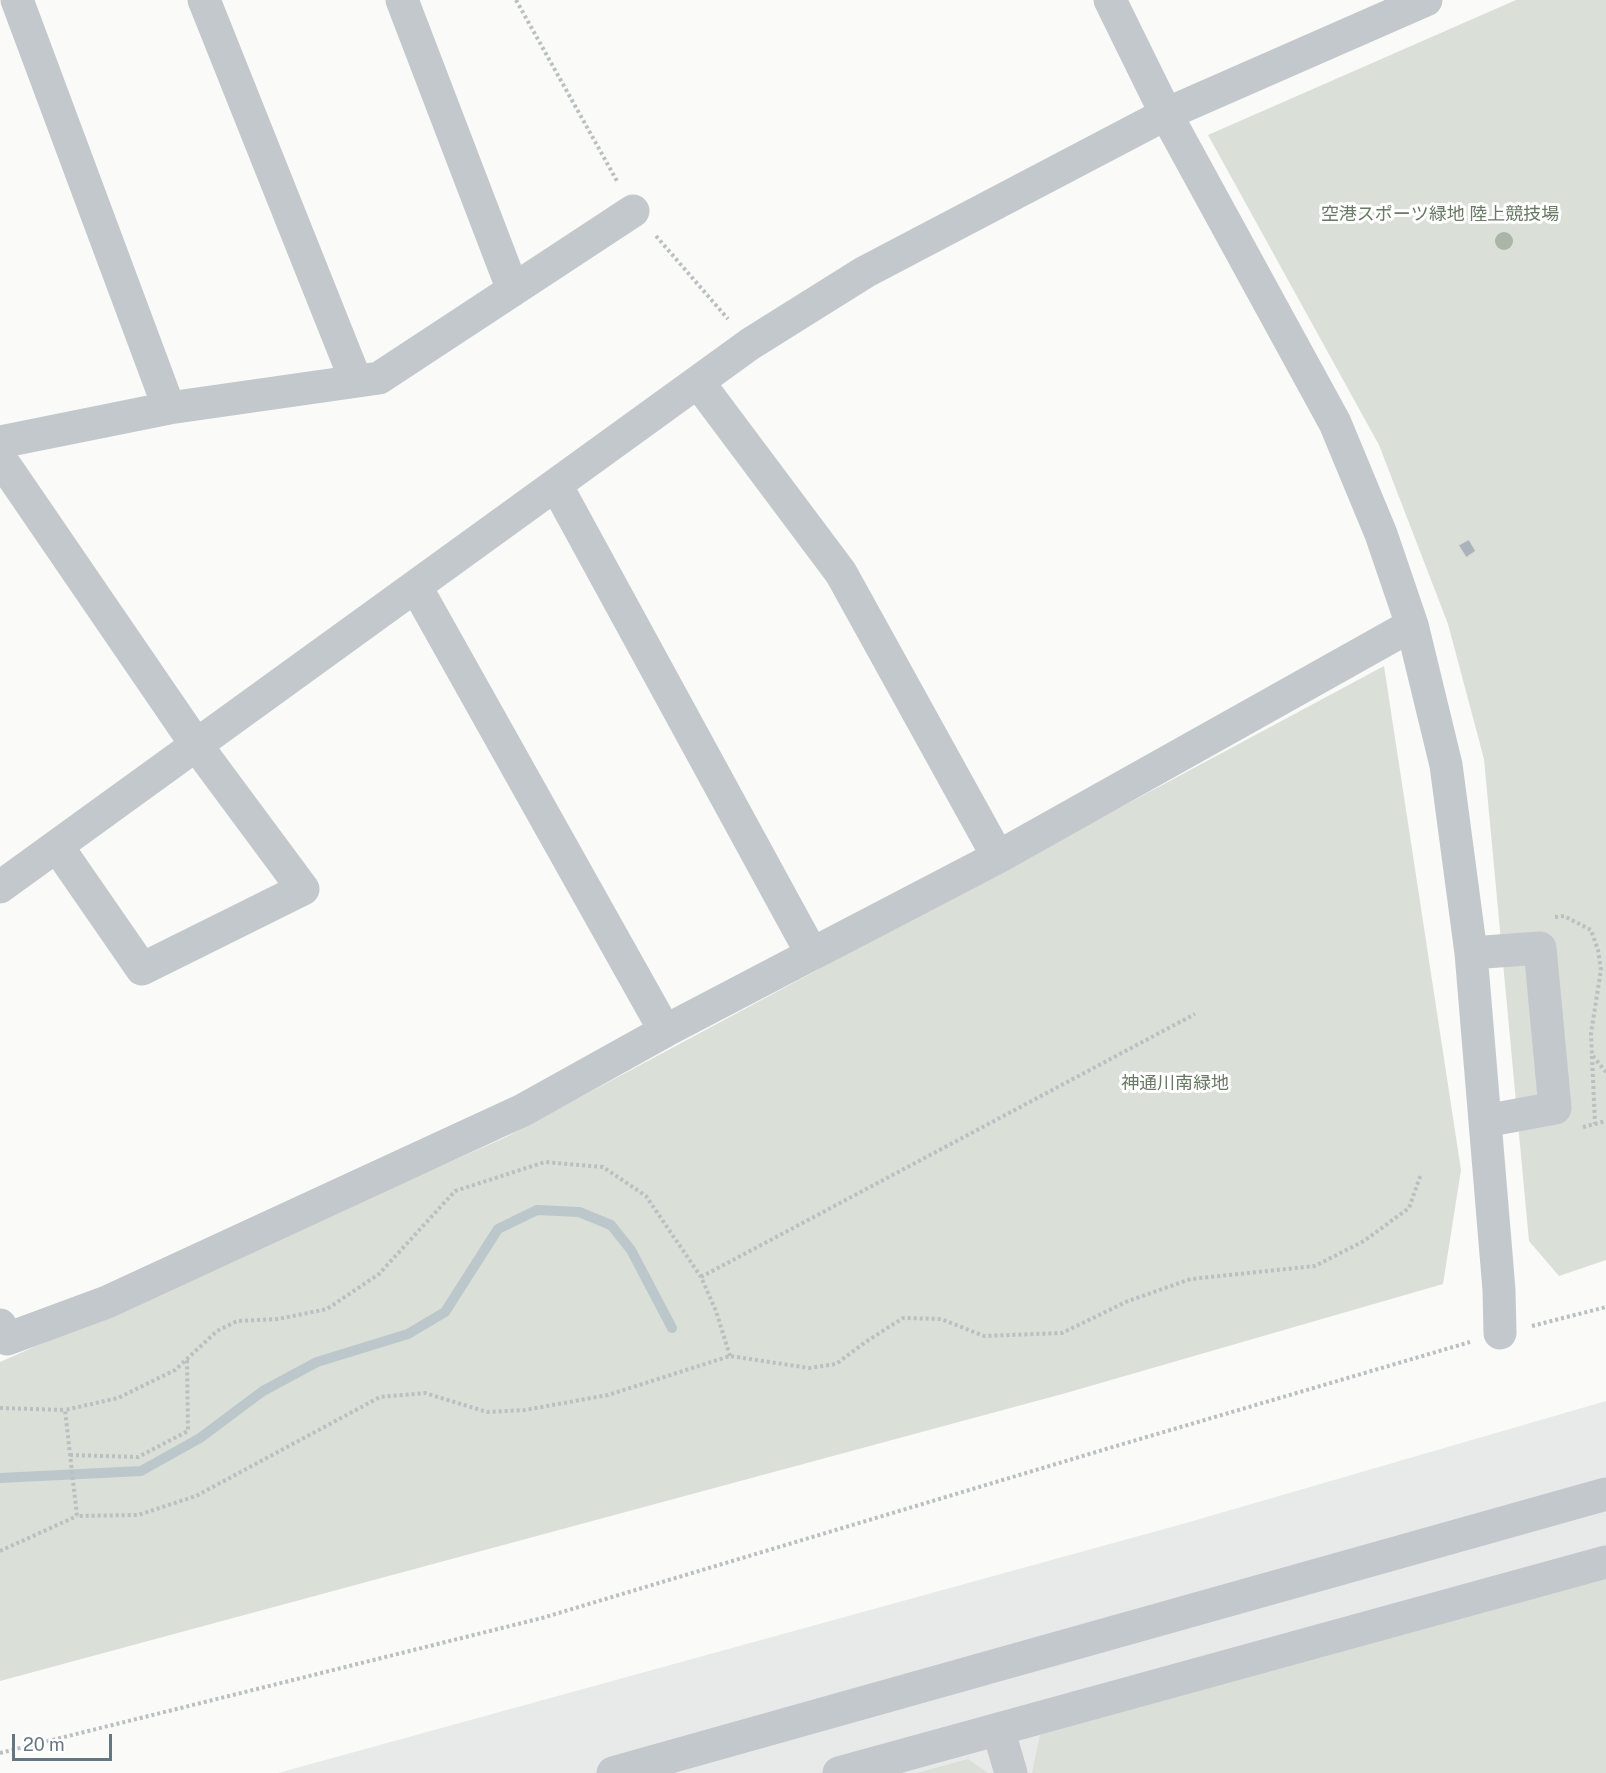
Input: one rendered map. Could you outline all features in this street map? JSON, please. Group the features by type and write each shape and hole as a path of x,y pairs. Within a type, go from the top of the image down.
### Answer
{"street":[{"path":"17,0 169,408"},
{"path":"204,0 356,381"},
{"path":"402,0 513,290"},
{"path":"1110,0 1166,114 1335,423 1381,534 1412,625 1446,765 1471,953 1499,1290 1500,1334"},
{"path":"0,887 750,344 865,272 1166,114 1426,0"},
{"path":"0,442 169,408 379,378 633,211"},
{"path":"698,382 841,573 998,858"},
{"path":"0,458 197,746 303,889 142,969 57,846"},
{"path":"556,485 812,954"},
{"path":"416,587 665,1031"},
{"path":"0,1325 7,1339 107,1302 523,1110 665,1031 998,858 1412,625"},
{"path":"1471,953 1540,948 1555,1108 1485,1121"},
{"path":"613,1773 1606,1494"},
{"path":"839,1773 1606,1562"},
{"path":"998,1729 1011,1773"}],"path":[{"path":"701,1277 1195,1014"},
{"path":"1592,1054 1595,1124"},
{"path":"0,1408 65,1410 118,1398 175,1370 217,1331 237,1321 278,1319 327,1309 379,1274 455,1191 545,1162 603,1167 646,1196 701,1277 716,1311 730,1356"},
{"path":"0,1551 77,1516 138,1515 196,1496 380,1397 425,1393 487,1412 525,1410 608,1395 730,1356 809,1368 836,1365 867,1341 903,1318 941,1319 984,1336 1062,1333 1128,1301 1191,1279 1315,1266 1364,1241 1409,1208 1421,1174"},
{"path":"0,1753 542,1618 1094,1452 1500,1334 1606,1307"},
{"path":"70,1455 138,1457 188,1431 187,1359"},
{"path":"65,1410 77,1516"}],"shaded area":[{"path":"1606,1401 1606,1773 278,1773 1186,1523"}],"green space":[{"name":"空港スポーツ緑地 陸上競技場","path":"1516,0 1606,0 1606,1260 1559,1276 1529,1241 1484,759 1448,624 1379,445 1208,135"},
{"name":"神通川南緑地","path":"1384,666 1461,1170 1443,1284 1066,1393 0,1681 0,1362 506,1137"},
{"path":"1606,1577 1606,1773 1032,1773 1040,1735"},
{"path":"968,1759 988,1773 917,1773"}],"building":[{"path":"1469,539 1476,551 1466,558 1458,545"}],"waterway":[{"path":"0,1478 141,1471 200,1438 263,1391 317,1362 408,1334 445,1312 498,1229 537,1210 579,1212 611,1225 631,1250 672,1328"}]}
